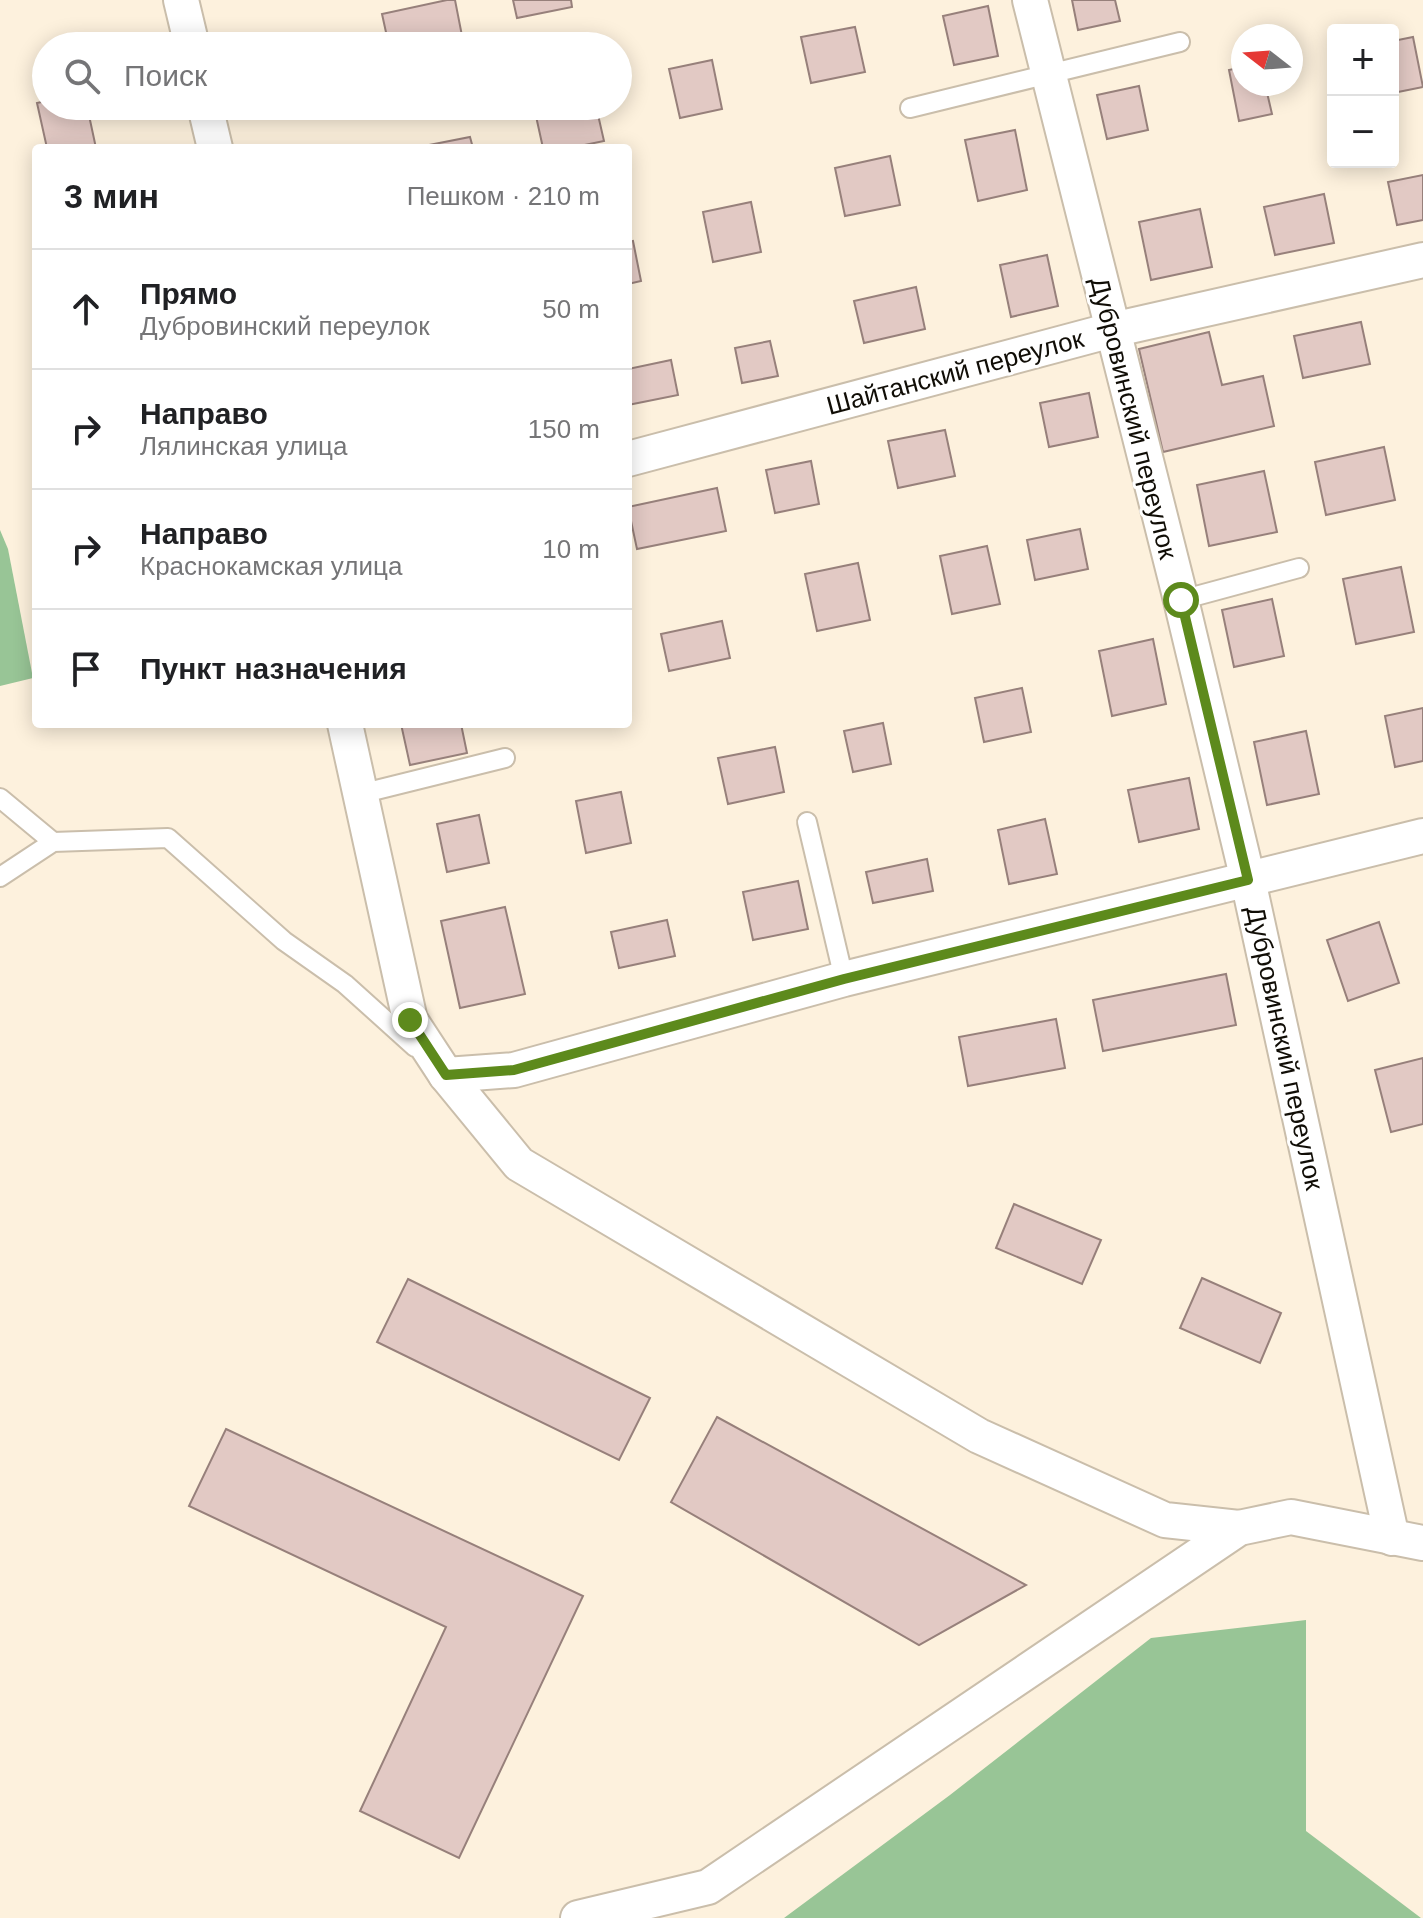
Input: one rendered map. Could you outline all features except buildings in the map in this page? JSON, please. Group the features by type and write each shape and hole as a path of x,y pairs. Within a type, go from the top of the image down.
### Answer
{"street":[{"path":"181,0 189,32"},
{"name":"Дубровинский переулок","path":"1030,0 1181,600 1408,1541"},
{"path":"208,120 214,144"},
{"name":"Шайтанский переулок","path":"632,458 1112,330 1423,260"},
{"path":"346,728 410,1020 446,1075 519,1164 979,1436 1165,1520 1239,1528 1291,1517 1408,1541"},
{"path":"446,1075 514,1070 844,979 1423,836"},
{"path":"578,1918 708,1887 1239,1528"}],"lane":[{"path":"910,108 1180,42"},
{"path":"1181,600 1299,568"},
{"path":"360,794 505,758"},
{"path":"0,798 53,842"},
{"path":"807,822 844,979"},
{"path":"0,877 53,842 168,838 284,941 345,984 446,1075"}],"green space":[{"path":"0,530 8,549 32,678 0,686"},
{"path":"1306,1620 1306,1831 1421,1918 784,1918 950,1795 1151,1638"}],"route":[{"path":"410,1020 446,1075 514,1070 844,979 1248,880 1181,600"}]}
